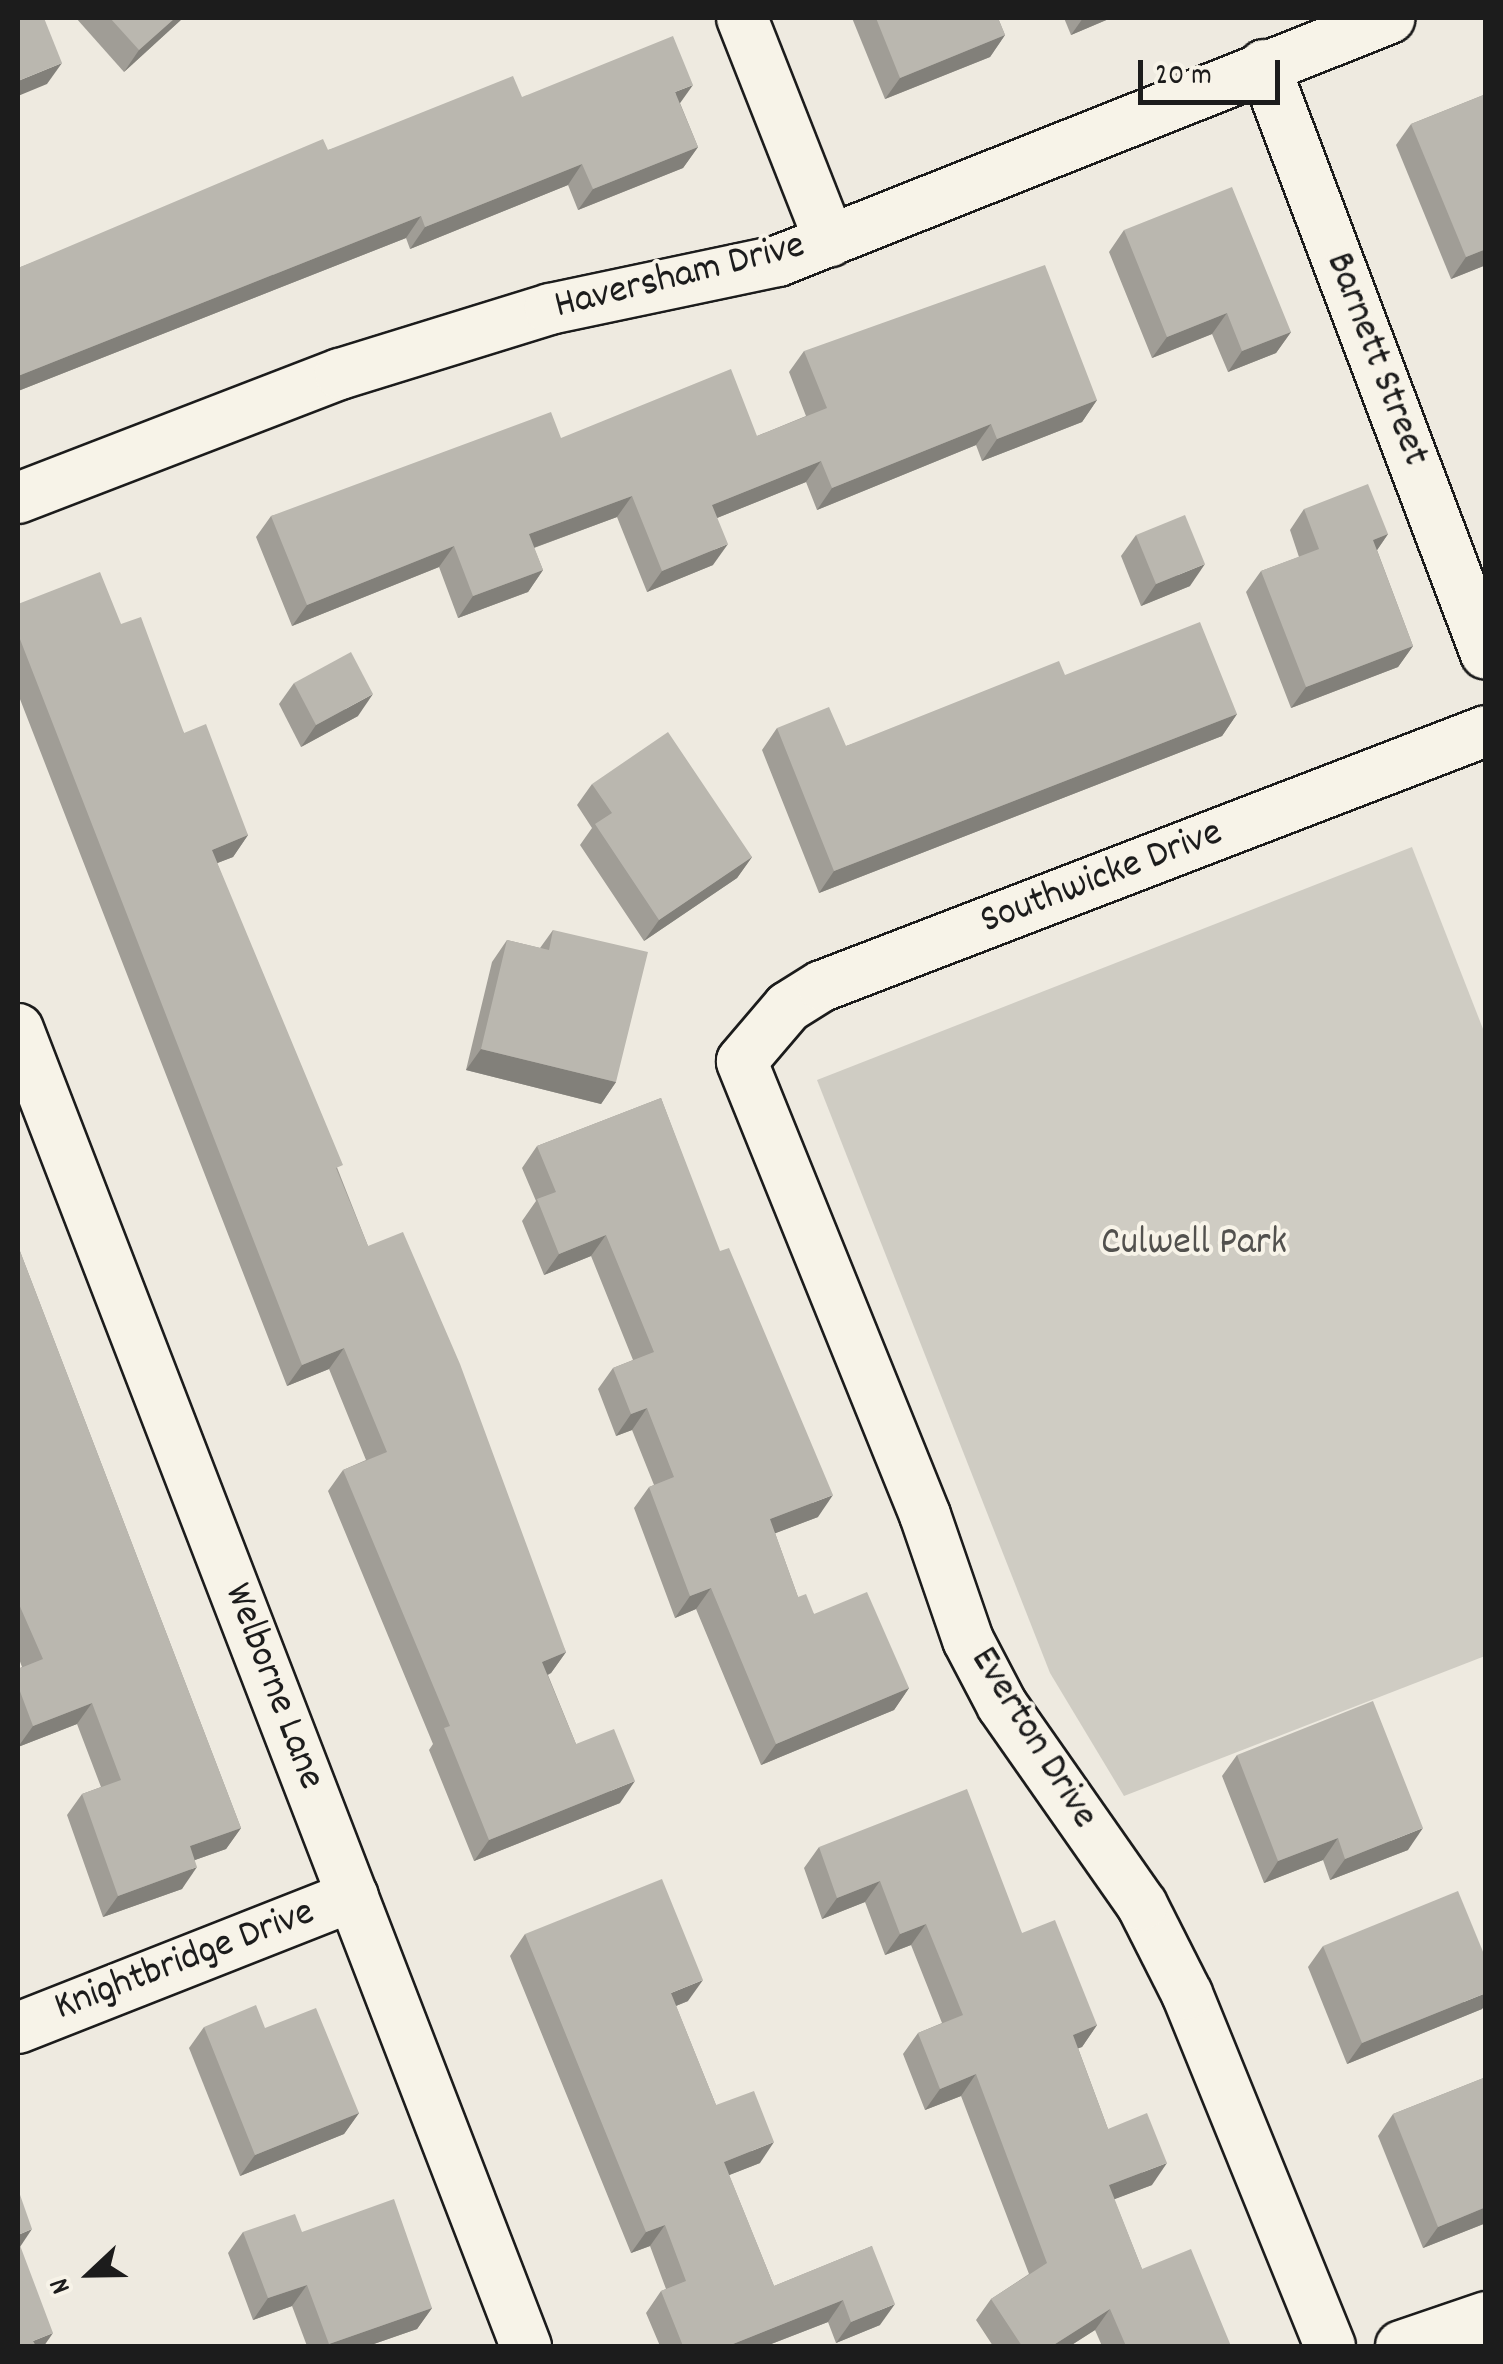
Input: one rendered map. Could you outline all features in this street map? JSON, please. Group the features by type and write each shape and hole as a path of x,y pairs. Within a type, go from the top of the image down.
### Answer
{"street":[{"path":"742,18 830,240"},
{"name":"Haversham Drive","path":"18,498 340,374 550,309 778,262 1264,65 1390,18"},
{"name":"Barnett Street","path":"1264,65 1486,654"},
{"name":"Southwicke Drive","path":"742,1061 788,1006 822,986 1486,732"},
{"name":"Welborne Lane","path":"18,1028 526,2346"},
{"name":"Everton Drive","path":"742,1061 925,1515 968,1640 1002,1705 1142,1906 1188,1994 1330,2346"},
{"name":"Knightbridge Drive","path":"18,2028 352,1896"},
{"path":"1401,2346 1486,2317"}],"green space":[{"name":"Culwell Park","path":"1412,847 1485,1034 1485,1656 1124,1796 1050,1673 817,1080"}],"building":[{"path":"18,18 44,18 62,63 18,81"},
{"path":"110,18 175,18 139,50"},
{"path":"876,18 998,18 1005,35 900,78"},
{"path":"673,36 693,85 675,92 698,147 593,189 582,164 425,227 421,216 18,376 18,268 323,139 328,150 513,76 522,97"},
{"path":"1486,94 1486,249 1466,257 1411,124"},
{"path":"1232,187 1291,332 1242,351 1227,313 1167,337 1124,230"},
{"path":"1045,265 1097,400 997,439 991,424 832,488 821,461 712,505 728,544 662,571 632,496 529,534 543,570 473,596 454,546 307,605 271,516 551,412 561,438 731,369 757,436 827,408 804,351"},
{"path":"1368,484 1388,534 1373,540 1413,646 1306,687 1261,571 1319,549 1304,509"},
{"path":"1185,515 1205,564 1156,584 1136,535"},
{"path":"100,572 121,624 141,617 184,733 206,724 248,835 212,850 343,1165 336,1168 368,1246 403,1232 460,1364 566,1652 542,1662 576,1744 614,1729 635,1781 489,1840 444,1728 450,1726 343,1470 387,1452 344,1348 302,1365 18,634 18,604"},
{"path":"1200,622 1237,714 834,871 777,728 829,707 846,746 1059,661 1065,675"},
{"path":"351,652 373,694 316,725 294,683"},
{"path":"668,732 752,857 659,920 595,824 612,813 592,784"},
{"path":"553,930 648,952 616,1082 481,1049 507,940 549,950"},
{"path":"661,1098 720,1251 729,1248 833,1495 770,1519 798,1597 806,1594 814,1614 867,1592 909,1688 776,1744 711,1588 690,1596 649,1487 674,1477 647,1408 631,1414 613,1368 654,1352 606,1235 559,1254 537,1199 556,1192 537,1146"},
{"path":"18,1246 241,1828 190,1846 197,1867 118,1896 82,1794 121,1780 92,1703 33,1726 18,1686 18,1669 43,1659 18,1602"},
{"path":"1373,1701 1423,1828 1345,1859 1338,1838 1278,1861 1237,1755"},
{"path":"967,1789 1022,1933 1055,1920 1097,2025 1073,2035 1108,2129 1147,2113 1167,2163 1109,2185 1142,2269 1191,2249 1231,2346 1126,2346 1110,2309 1052,2346 1022,2346 991,2299 1047,2263 976,2074 940,2089 918,2033 963,2015 926,1924 900,1934 880,1881 837,1898 819,1847"},
{"path":"662,1879 703,1980 671,1993 716,2105 754,2091 774,2142 724,2162 774,2286 872,2246 895,2304 851,2322 843,2300 728,2346 683,2346 661,2291 686,2281 665,2225 646,2232 525,1934"},
{"path":"1458,1891 1486,1959 1486,1993 1362,2043 1323,1946"},
{"path":"256,2005 265,2028 316,2008 359,2113 255,2155 204,2027"},
{"path":"1486,2077 1486,2207 1438,2227 1393,2114"},
{"path":"18,2189 32,2229 18,2235"},
{"path":"394,2199 432,2308 329,2344 307,2285 268,2298 243,2232 295,2214 302,2232"},
{"path":"18,2240 53,2333 33,2341 36,2346 18,2346"}]}
